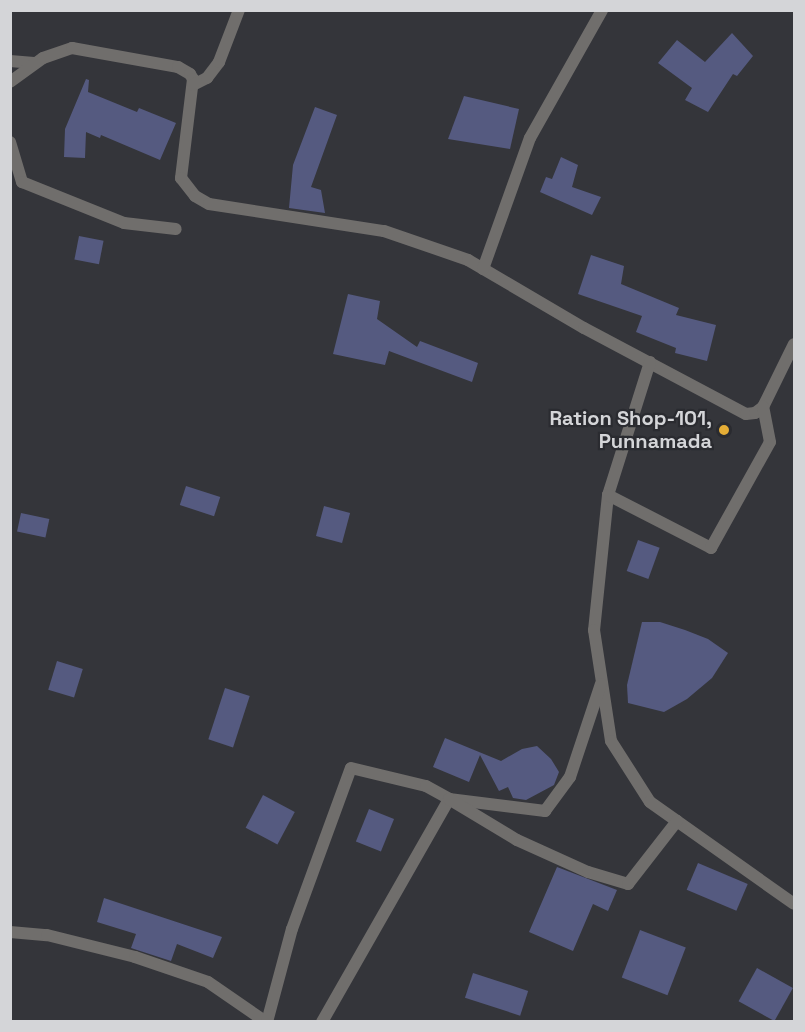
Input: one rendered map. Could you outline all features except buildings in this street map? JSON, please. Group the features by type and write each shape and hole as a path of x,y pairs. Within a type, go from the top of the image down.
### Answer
{"street":[{"path":"193,85 207,78 219,62 231,38 239,10"},
{"path":"483,269 530,138 603,10"},
{"path":"10,82 34,63 62,50 87,50 178,67 190,74 193,85 181,178 195,196 209,204 384,231 439,249 483,269 737,411 755,413 763,407 795,344"},
{"path":"10,61 34,63"},
{"path":"10,142 22,182 124,223 176,229"},
{"path":"650,363 608,495 594,630 611,741 650,801 795,904"},
{"path":"608,495 711,548 770,442 763,407"},
{"path":"449,799 505,804 545,811 570,777 602,682"},
{"path":"10,933 47,935 113,951 208,982 266,1022 292,929 351,768 426,786 517,840 588,872 628,884 677,821"},
{"path":"322,1022 449,799"}],"place":[{"name":"Ration Shop-101, Punnamada","path":"724,430"}]}
